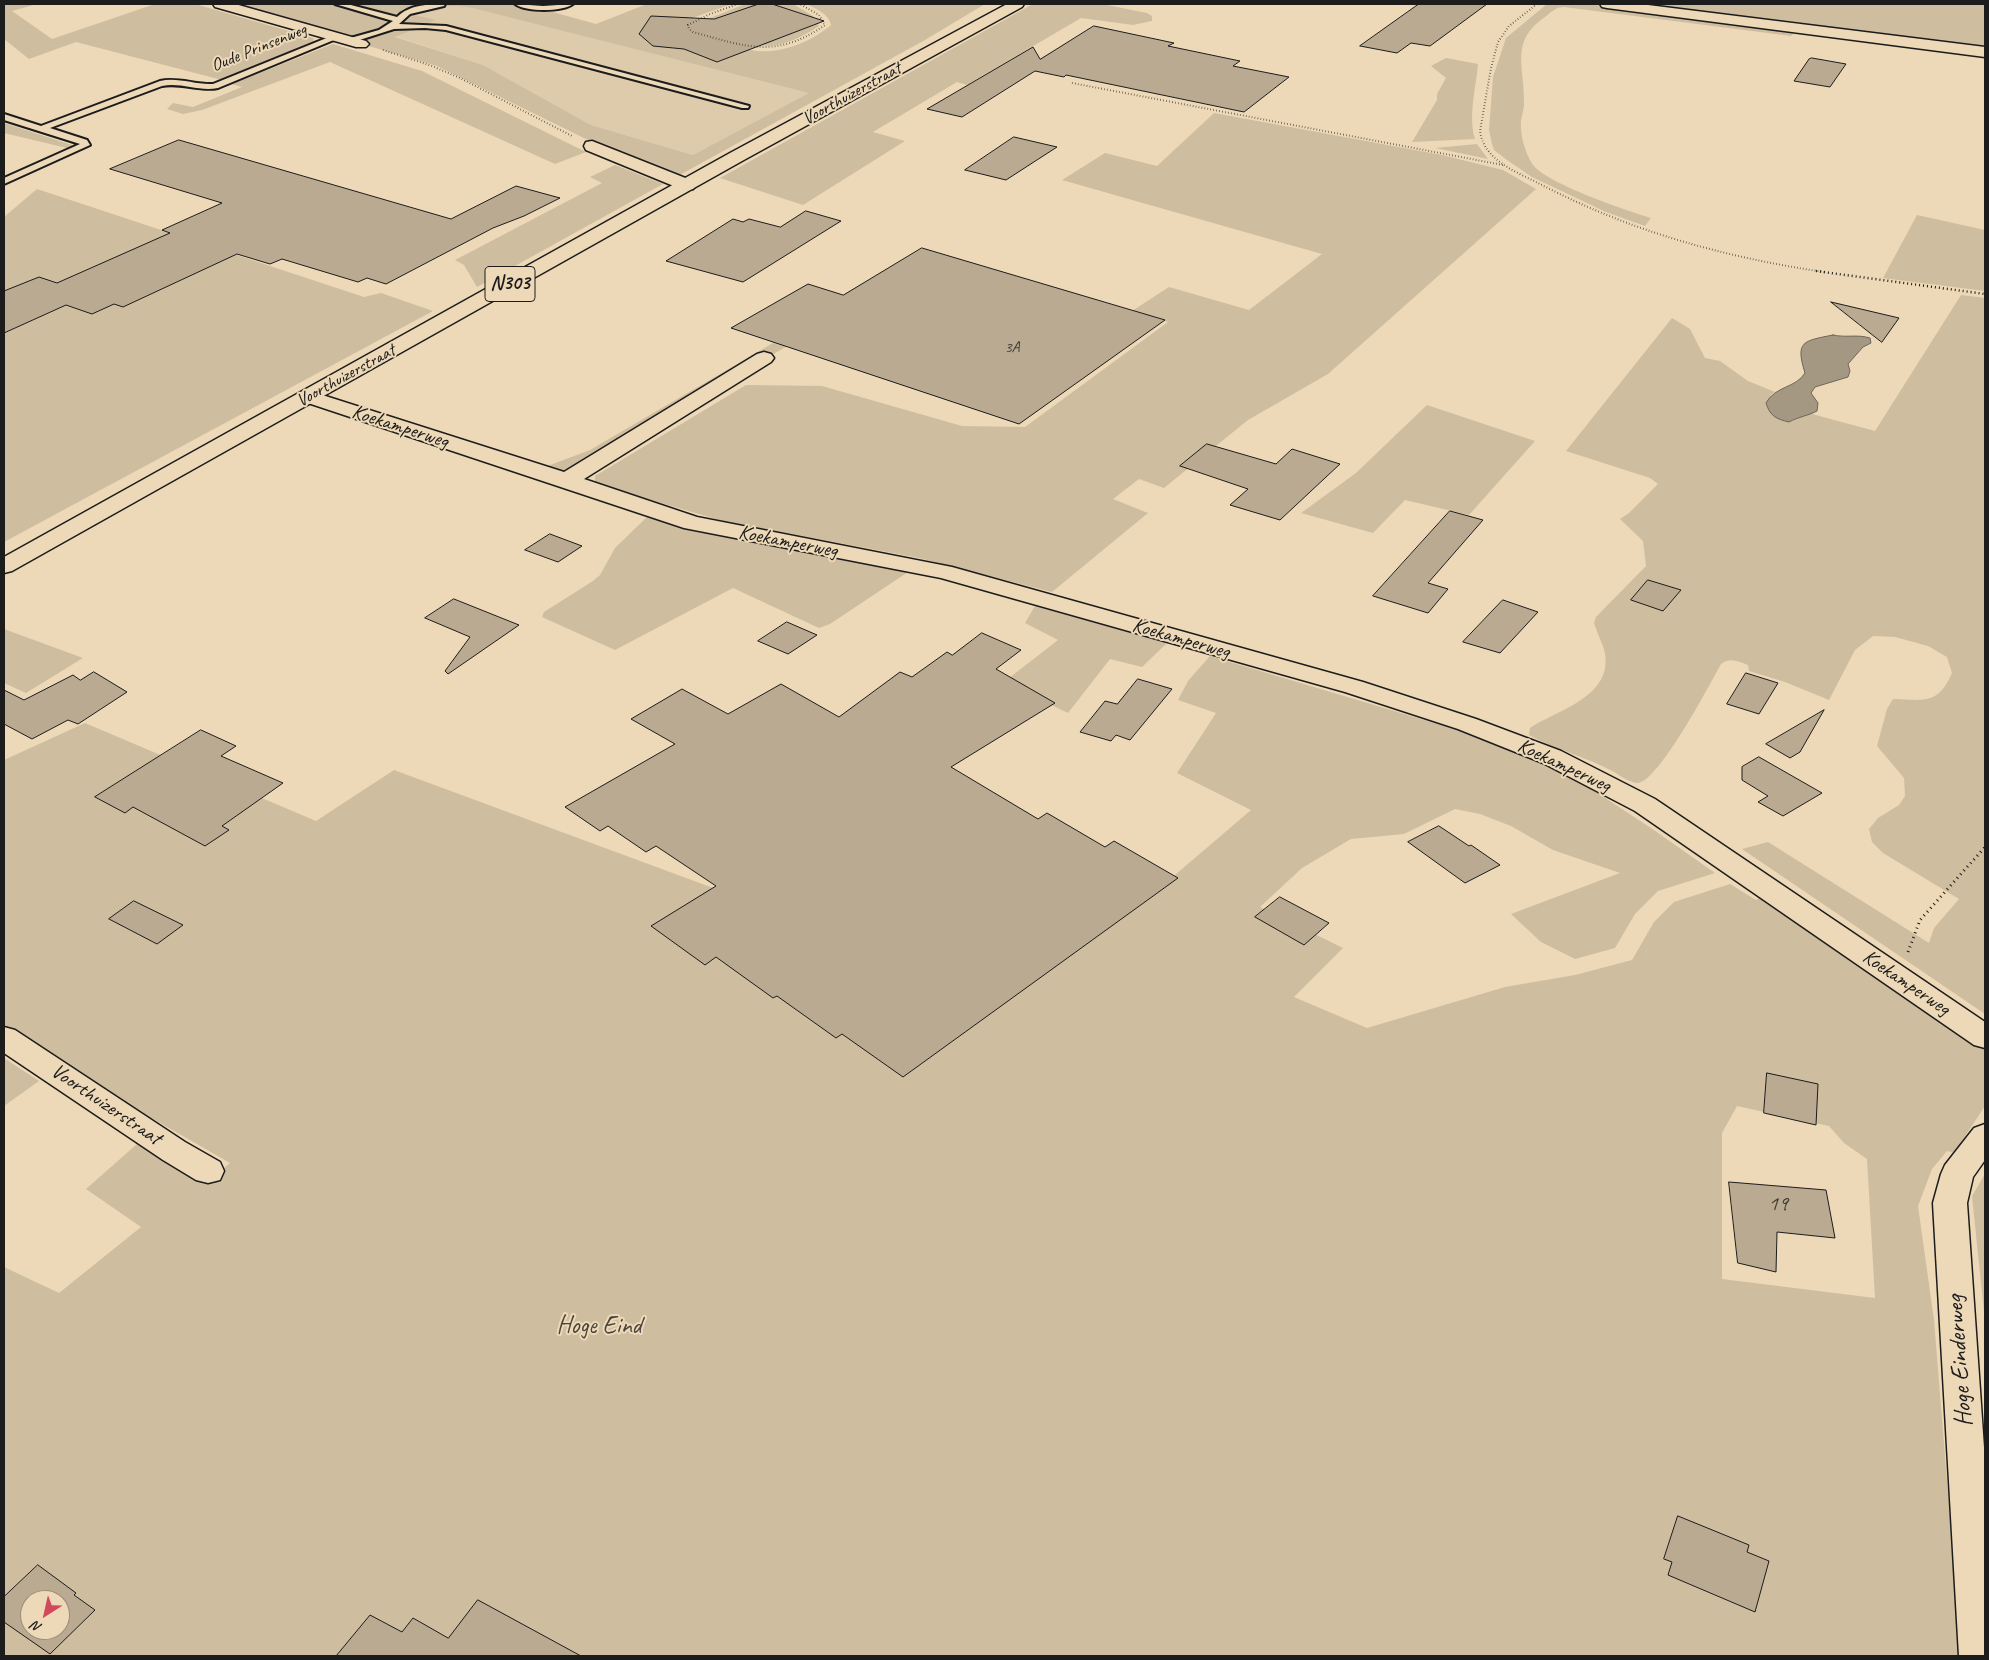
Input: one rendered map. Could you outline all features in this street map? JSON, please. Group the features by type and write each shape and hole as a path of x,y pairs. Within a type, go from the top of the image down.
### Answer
{"street":[{"name":"Oude Prinsenweg","path":"220,4 349,40"},
{"name":"Voorthuizerstraat","path":"4,566 1016,4"},
{"path":"1607,4 1985,52"},
{"path":"592,146 687,185"},
{"path":"566,480 764,358"},
{"name":"Koekamperweg","path":"309,398 566,480 692,523 944,572 1354,688 1467,724 1552,757 1645,805 1985,1037"},
{"name":"Voorthuizerstraat","path":"4,1038 208,1172"},
{"name":"Hoge Einderweg","path":"1979,1656 1950,1203 1957,1174 1985,1136"}],"lane":[{"path":"339,4 395,23 446,28 745,106"},
{"path":"349,40 364,38 395,23 407,12 441,4"},
{"path":"519,4 543,8 569,4"},
{"name":"Oude Prinsenweg","path":"43,128 148,87 178,82 195,87 215,86 349,40"},
{"path":"4,117 79,140 85,145 4,181"}],"path":[{"path":"738,4 695,21 688,25 689,29 693,32 759,49 785,45 805,39 825,25 824,20 818,14 800,4"},
{"path":"1537,4 1506,29 1500,37 1490,76 1482,137 1490,154 1504,165 1556,195 1597,213 1697,246 1746,258 1825,273 1985,294"},
{"path":"349,40 432,66 460,78 592,146"},
{"path":"1072,83 1504,165"},
{"path":"1898,978 1920,920 1985,847"}],"shaded area":[{"path":"442,7 472,8 810,93 693,155 591,125 483,65 394,36 435,20 414,15"},
{"path":"1833,335 1870,338 1871,343 1863,347 1848,364 1850,371 1848,377 1815,387 1811,393 1818,403 1817,411 1789,422 1774,416 1769,411 1766,403 1775,393 1796,382 1805,373 1801,354 1804,344 1808,341"}],"green space":[{"path":"4,4 37,4 12,11 52,39 155,4 195,4 313,38 314,41 222,80 76,42 29,59 4,39"},
{"path":"225,4 508,4 542,9 596,24 647,4 732,4 692,18 741,47 758,51 769,51 780,50 803,43 823,32 831,25 825,15 807,4 985,4 925,40 676,177 586,139 437,66","holes":["442,7 472,8 809,93 693,155 591,125 483,65 395,37 436,20 415,15"]},
{"path":"745,4 793,4 813,16 819,26 785,43 771,46 745,42 698,23"},
{"path":"1033,4 1102,4 1147,13 1152,16 1152,21 1133,25 1081,18 967,85 957,82 873,132 905,141 803,205 720,178"},
{"path":"1547,4 1588,4 1795,31 1791,36 1564,7 1554,10 1534,26 1527,36 1521,55 1524,103 1521,132 1530,160 1541,172 1570,188 1606,203 1651,218 1645,226 1606,212 1532,177 1494,150 1489,130 1493,77 1506,38"},
{"path":"1626,4 1985,4 1985,49"},
{"path":"333,44 422,71 586,152 555,164 330,62 202,110 183,114 167,109 173,103 193,107 242,87 232,84"},
{"path":"1446,58 1478,64 1472,112 1475,139 1412,142 1437,100 1437,94 1446,78 1431,66"},
{"path":"1214,113 1442,155 1503,170 1536,189 1328,374 1248,420 1164,488 1139,479 1113,499 1148,513 1052,592 919,558 723,521 595,484 595,476 746,385 822,386 962,426 1025,427 1168,322 1132,311 1169,287 1249,310 1322,254 1062,180 1105,153 1157,166"},
{"path":"4,123 72,145 71,149 4,133"},
{"path":"1477,144 1488,159 1435,148"},
{"path":"615,165 663,184 477,287 464,265 455,260 602,183 590,177"},
{"path":"37,189 364,297 381,293 433,311 4,542 4,217"},
{"path":"1917,215 1985,230 1985,291 1883,278"},
{"path":"1961,295 1985,298 1985,1014 1742,849 1768,842 1929,943 1934,928 1959,899 1883,853 1872,842 1869,829 1878,818 1899,805 1905,796 1904,778 1877,746 1887,709 1893,699 1922,700 1936,696 1947,683 1952,673 1947,657 1928,646 1895,637 1873,636 1855,650 1829,700 1785,682 1749,671 1748,665 1741,662 1731,660 1724,662 1721,664 1671,750 1647,778 1638,783 1629,781 1604,767 1529,735 1530,728 1582,699 1594,690 1602,678 1605,665 1604,649 1594,623 1596,617 1646,566 1643,541 1620,519 1629,513 1658,484 1650,478 1566,451 1672,318 1690,329 1705,358 1720,361 1748,381 1775,392 1770,395 1789,422 1803,414 1812,414 1875,431"},
{"path":"773,343 789,345 568,475 545,467 590,450"},
{"path":"1427,405 1535,441 1469,515 1405,500 1373,533 1301,513 1356,473"},
{"path":"649,515 763,543 908,572 830,624 819,628 733,588 615,650 542,617 544,612 600,575 615,548"},
{"path":"1035,606 1167,643 1142,667 1110,659 1068,713 1004,682 1058,640 1025,623"},
{"path":"4,629 83,658 26,693 4,683"},
{"name":"Hoge Eind","path":"1210,656 1468,733 1567,773 1715,873 1658,891 1635,914 1615,948 1575,959 1541,942 1511,914 1620,873 1553,850 1511,826 1480,814 1455,809 1404,834 1351,839 1302,868 1260,907 1343,948 1294,997 1367,1028 1505,987 1575,975 1632,960 1654,922 1674,902 1730,884 1756,900 1759,898 1985,1043 1985,1106 1954,1153 1947,1151 1932,1169 1918,1206 1934,1320 1959,1656 4,1656 4,1267 59,1293 141,1227 86,1189 137,1144 205,1184 230,1163 113,1096 4,1025 4,760 85,723 316,821 394,770 1008,997 1175,875 1251,810 1177,773 1216,713 1178,700 1188,681","holes":["1737,1106 1829,1126 1844,1143 1867,1159 1875,1298 1722,1279 1722,1133"]},
{"path":"4,1058 39,1081 4,1106"},
{"path":"1985,1174 1985,1322 1972,1196"}],"building":[{"path":"759,4 772,4 824,21 717,62 684,49 653,46 639,34 651,16 714,19"},
{"path":"1419,4 1487,4 1430,46 1411,43 1397,53 1360,46"},
{"path":"1094,26 1174,43 1168,46 1240,61 1233,66 1289,77 1244,112 1066,75 1064,77 1035,71 962,117 927,109 1033,47 1040,59"},
{"path":"1809,59 1846,64 1830,87 1794,81"},
{"path":"1014,137 1057,147 1006,180 965,170"},
{"path":"179,140 451,219 516,186 560,198 524,216 493,228 386,284 367,278 358,282 282,259 270,264 237,254 123,307 114,304 92,314 66,305 4,333 4,291 39,277 57,283 170,233 162,230 222,203 110,169"},
{"path":"806,211 841,221 743,282 666,261 733,219 743,222 749,219 780,227"},
{"path":"922,248 1165,320 1019,424 731,328 808,284 843,295"},
{"path":"1831,302 1899,318 1882,342"},
{"path":"1207,444 1276,464 1292,449 1340,464 1280,520 1230,505 1248,489 1180,466"},
{"path":"1450,511 1483,520 1428,583 1448,589 1428,613 1373,596"},
{"path":"550,534 582,546 558,562 525,550"},
{"path":"1648,580 1681,590 1663,611 1631,600"},
{"path":"454,599 519,625 448,674 445,671 470,637 425,618"},
{"path":"1503,600 1538,612 1500,653 1463,642"},
{"path":"787,622 817,635 788,654 758,641"},
{"path":"982,633 1021,650 996,669 1055,703 951,767 1038,819 1047,813 1105,847 1114,841 1178,878 903,1077 842,1034 836,1038 777,996 773,998 716,957 705,965 651,926 716,886 656,846 646,852 608,826 600,831 565,807 675,744 631,719 682,689 728,714 781,684 839,717 900,672 912,677 947,652 952,655"},
{"path":"94,672 127,692 78,724 68,720 32,739 4,724 4,690 24,700 73,675 80,680"},
{"path":"1746,673 1778,683 1759,714 1727,704"},
{"path":"1138,679 1172,689 1130,740 1116,735 1111,741 1080,732 1105,701 1117,704"},
{"path":"1824,710 1800,752 1790,758 1766,744"},
{"path":"201,730 236,746 221,756 283,783 222,826 229,830 205,846 133,807 125,813 95,797"},
{"path":"1759,757 1822,793 1783,816 1758,802 1768,796 1742,780 1742,767"},
{"path":"1439,826 1500,865 1465,883 1408,842"},
{"path":"1280,897 1329,923 1304,945 1255,917"},
{"path":"134,901 183,925 157,944 109,919"},
{"path":"1767,1073 1818,1084 1816,1125 1764,1113"},
{"path":"1729,1182 1826,1190 1835,1238 1777,1232 1776,1272 1738,1263"},
{"path":"1678,1516 1749,1545 1747,1552 1769,1561 1755,1612 1668,1575 1672,1562 1664,1559"},
{"path":"38,1565 76,1593 74,1595 95,1610 70,1634 70,1590 20,1590 20,1633 4,1622 4,1597"},
{"path":"478,1600 581,1656 336,1656 370,1615 402,1632 413,1618 448,1638"},
{"path":"30,1640 64,1640 50,1654"}]}
